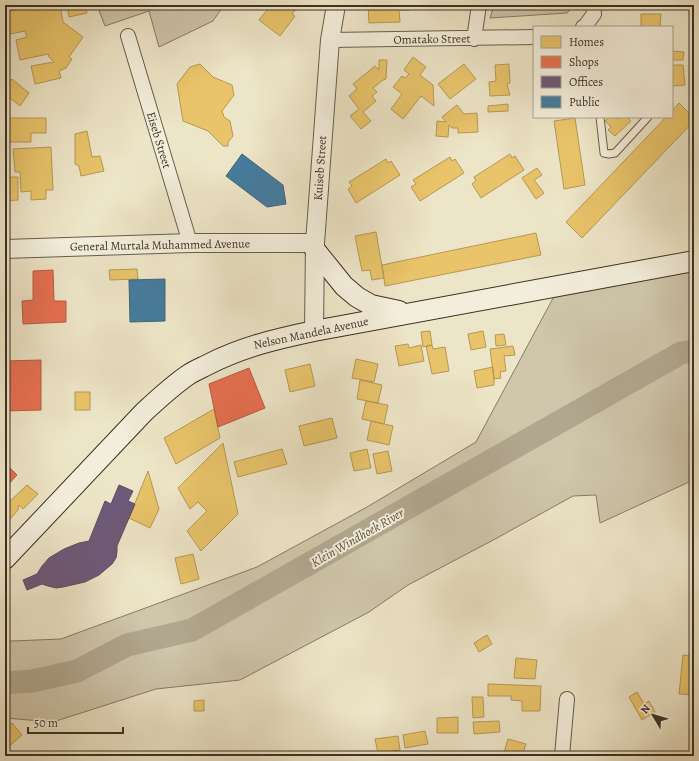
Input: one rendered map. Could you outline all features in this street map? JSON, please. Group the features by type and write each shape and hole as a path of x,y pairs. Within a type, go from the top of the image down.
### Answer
{"main road":[{"path":"315,247 344,286 357,297 371,305 410,313"},
{"name":"Nelson Mandela Avenue","path":"5,559 144,412 189,374 223,356 247,347 276,339 314,331 694,261"}],"street":[{"name":"Kuiseb Street","path":"314,331 315,247 330,40 336,5"},
{"path":"474,39 479,5"},
{"path":"585,26 594,15"},
{"name":"Eiseb Street","path":"128,36 190,243"},
{"name":"Omatako Street","path":"330,40 533,37"},
{"name":"General Murtala Muhammed Avenue","path":"5,249 190,243 315,247"},
{"path":"562,756 566,700"}],"lane":[{"path":"600,118 604,153 609,154 615,153 647,118"}],"shaded area":[{"path":"97,5 224,5 213,21 159,47 149,11 105,26"},
{"path":"494,5 574,5 567,13 490,18"},
{"path":"694,261 694,481 600,523 596,495 573,496 408,585 369,612 240,680 156,689 53,722 5,718 5,640 61,639 257,567 367,507 476,442 559,287"}],"building: Homes":[{"path":"40,5 60,5 63,22 83,37 69,57 72,59 66,68 59,71 61,78 35,84 31,66 54,62 48,54 20,60 16,40 27,37 25,31 5,35 5,12"},
{"path":"67,5 86,5 87,13 69,17"},
{"path":"271,5 299,5 292,14 295,16 280,36 259,20"},
{"path":"368,5 410,5 410,10 399,10 400,22 369,23"},
{"path":"641,14 661,14 660,26 641,26"},
{"path":"694,28 694,50 689,29"},
{"path":"673,51 684,52 683,60 673,60"},
{"path":"413,57 426,67 420,75 433,85 434,106 421,96 403,119 391,109 402,94 393,87 402,76 405,78 409,74 404,70"},
{"path":"379,60 387,60 386,79 373,88 377,92 372,96 376,101 363,112 371,121 361,129 350,116 359,109 349,96 357,89 353,84 375,66 379,70"},
{"path":"200,64 213,77 232,85 234,95 222,111 224,117 230,121 233,136 228,142 228,146 223,146 208,131 183,121 177,84 190,67"},
{"path":"464,64 476,79 450,99 438,84"},
{"path":"509,64 510,83 507,84 510,95 490,96 489,82 496,81 495,65"},
{"path":"673,65 683,65 685,85 673,86"},
{"path":"12,79 29,93 20,106 5,94 5,88"},
{"path":"679,103 694,118 694,121 582,238 566,222 665,118 673,118 673,110"},
{"path":"508,104 508,111 488,112 488,106"},
{"path":"457,105 464,114 477,113 478,132 458,133 458,128 452,128 449,125 448,137 436,136 437,121 446,122 442,117"},
{"path":"8,118 46,118 46,133 31,133 31,142 8,142"},
{"path":"575,118 585,185 564,189 554,121"},
{"path":"609,118 628,118 631,121 615,136 608,130 611,127 605,121"},
{"path":"87,131 92,157 100,156 104,171 81,176 79,166 75,164 75,134"},
{"path":"51,147 53,190 46,190 46,199 31,200 31,191 21,192 20,172 15,172 13,149"},
{"path":"510,154 512,158 515,156 524,170 481,198 472,184 476,181 474,177"},
{"path":"450,157 452,161 455,159 464,173 420,201 411,187 416,184 413,180"},
{"path":"386,159 388,163 391,161 400,175 356,203 348,189 352,186 349,182"},
{"path":"537,168 542,175 534,180 544,193 536,199 522,178"},
{"path":"5,177 18,177 18,200 5,201"},
{"path":"376,232 384,278 372,280 370,270 362,271 355,236"},
{"path":"536,233 541,255 385,286 382,265"},
{"path":"137,269 138,279 110,280 109,270"},
{"path":"430,331 432,345 423,347 421,332"},
{"path":"483,331 486,347 471,350 468,334"},
{"path":"504,334 506,345 496,346 495,335"},
{"path":"408,344 409,348 421,345 424,361 399,366 395,346"},
{"path":"432,345 433,349 445,347 449,371 432,374 426,346"},
{"path":"513,346 515,355 504,356 506,371 500,372 501,378 494,379 490,349"},
{"path":"356,359 378,364 374,382 352,378"},
{"path":"310,364 315,386 290,392 285,370"},
{"path":"493,367 494,385 477,388 474,371"},
{"path":"360,380 382,385 378,403 357,399"},
{"path":"75,392 90,392 90,410 75,410"},
{"path":"366,401 388,405 384,424 362,419"},
{"path":"214,409 220,438 176,464 164,438"},
{"path":"332,418 337,438 304,446 299,426"},
{"path":"371,421 393,426 389,445 367,440"},
{"path":"223,443 238,514 201,551 187,531 207,511 198,502 190,509 178,488"},
{"path":"282,449 287,464 238,477 234,462"},
{"path":"367,449 371,468 354,471 350,453"},
{"path":"388,451 392,471 377,474 373,454"},
{"path":"148,471 159,509 150,528 129,518"},
{"path":"27,485 38,494 23,509 19,505 18,510 5,525 5,506"},
{"path":"193,554 199,579 181,584 175,558"},
{"path":"487,635 492,644 479,652 474,643"},
{"path":"683,655 694,656 694,695 679,694"},
{"path":"516,658 537,660 535,679 514,678"},
{"path":"488,684 541,686 540,711 522,711 522,701 511,700 511,696 488,696"},
{"path":"637,692 644,704 649,701 655,712 642,720 629,697"},
{"path":"472,697 483,697 484,717 473,718"},
{"path":"204,700 204,711 194,711 194,701"},
{"path":"458,717 458,733 437,733 437,718"},
{"path":"499,721 500,732 474,734 473,722"},
{"path":"5,722 8,726 12,723 22,735 5,750"},
{"path":"425,731 428,744 405,748 403,735"},
{"path":"398,736 400,750 378,753 375,739"},
{"path":"508,739 526,744 522,756 503,756"}],"building: Shops":[{"path":"53,270 54,301 66,301 66,322 23,324 22,301 33,300 33,271"},
{"path":"41,360 41,410 5,411 5,361"},
{"path":"249,368 265,408 218,427 209,384"},
{"path":"5,463 17,475 5,488"}],"building: Offices":[{"path":"119,485 133,491 128,501 135,504 117,546 116,558 112,564 99,575 85,582 56,588 42,584 27,590 23,580 37,574 49,558 64,549 89,541 105,501 111,504"}],"building: Public":[{"path":"242,154 283,185 286,204 267,207 226,176"},
{"path":"165,279 165,321 130,322 129,280"}],"waterway":[{"name":"Klein Windhoek River","path":"5,683 32,681 77,671 127,645 192,630 681,353 694,351"}]}
